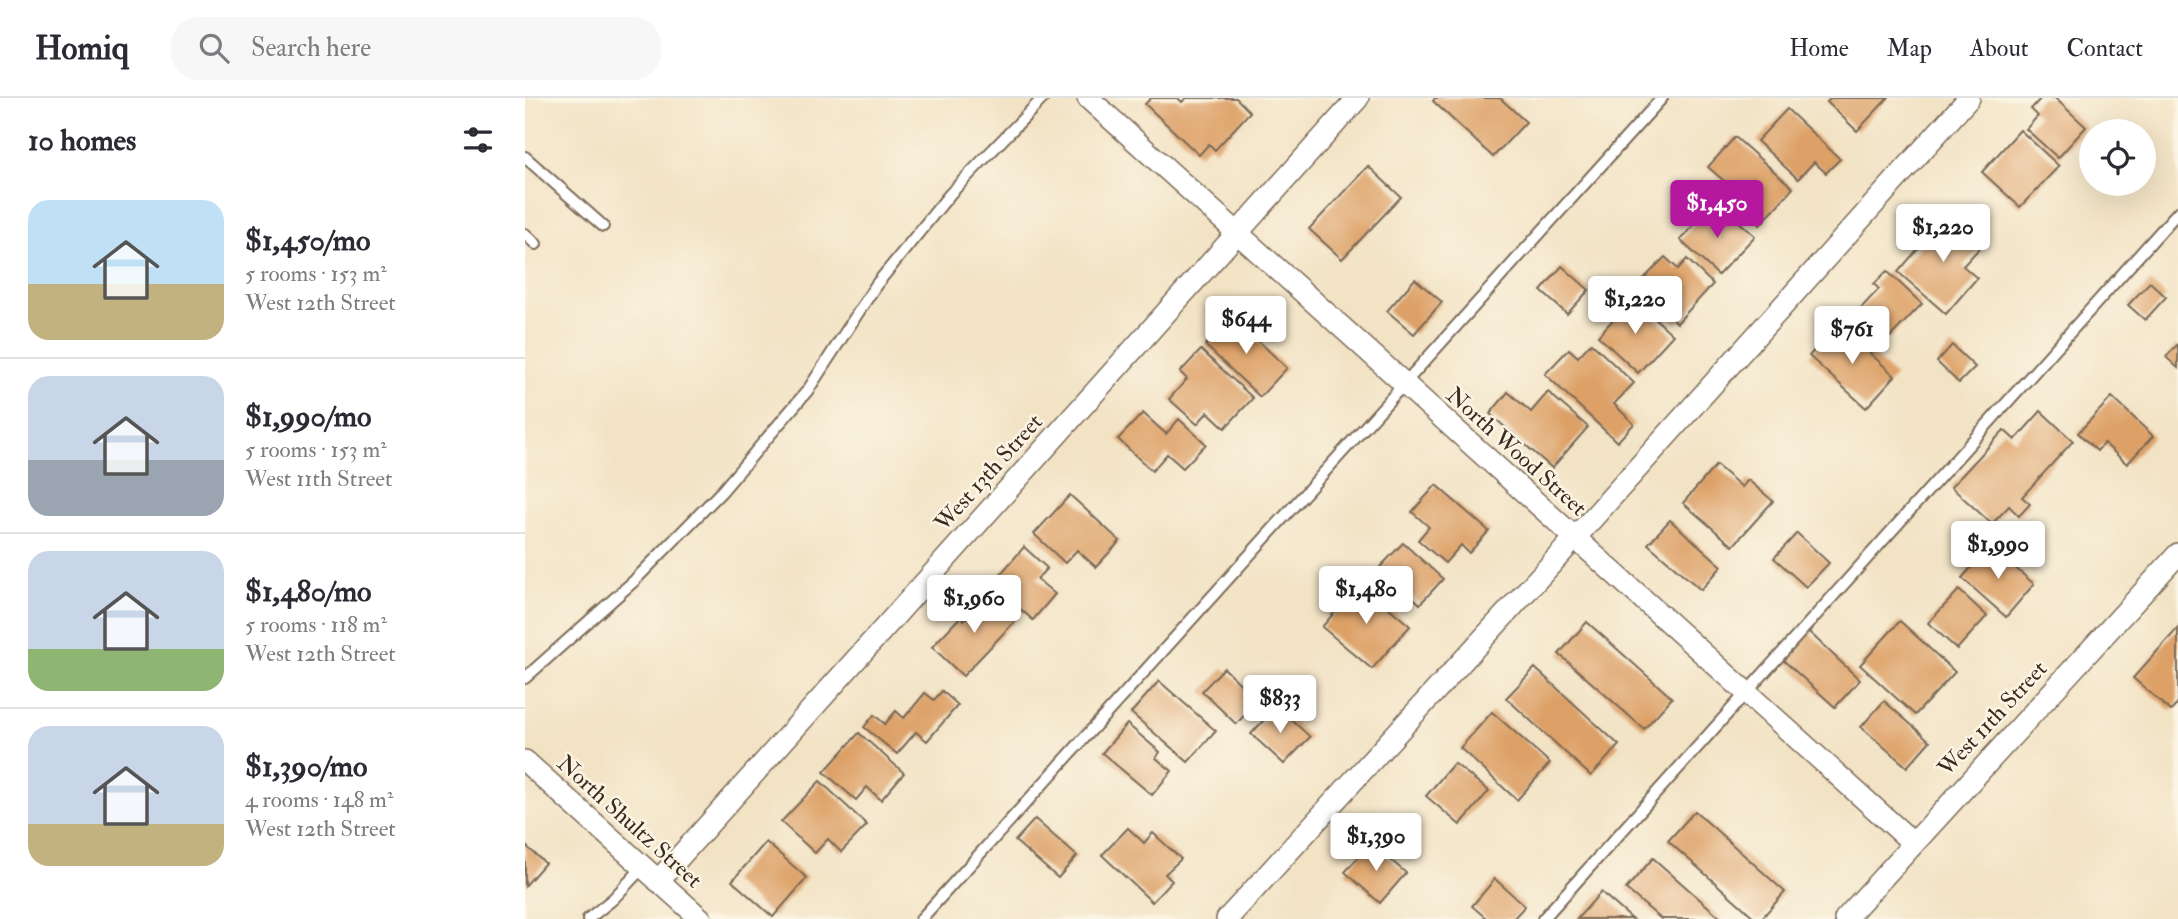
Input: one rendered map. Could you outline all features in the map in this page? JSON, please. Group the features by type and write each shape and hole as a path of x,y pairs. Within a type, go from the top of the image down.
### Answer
{"street":[{"name":"North Wood Street","path":"1088,98 1913,843"},
{"name":"West 13th Street","path":"651,874 1358,98"},
{"path":"1227,919 1574,538 1965,99"},
{"name":"West 11th Street","path":"1845,919 2178,554"},
{"name":"North Shultz Street","path":"525,761 701,919"}],"lane":[{"path":"525,678 634,580 722,491 808,390 876,285 950,194 1044,98"},
{"path":"921,919 1662,98"},
{"path":"525,157 603,226"},
{"path":"1543,919 2178,212"},
{"path":"525,234 536,244"},
{"path":"588,919 651,874"}],"building":[{"path":"1151,98 1178,98 1182,102 1186,98 1236,98 1250,112 1215,150 1209,144 1199,155 1145,104"},
{"path":"1435,98 1500,98 1526,122 1493,157 1433,101"},
{"path":"1831,98 1888,98 1857,131 1827,102"},
{"path":"2041,98 2055,98 2079,120 2079,135 2058,158 2026,129 2038,116 2031,109"},
{"path":"1787,109 1840,159 1826,173 1814,162 1798,179 1757,141"},
{"path":"2020,130 2059,166 2020,207 1982,172"},
{"path":"1735,137 1793,188 1760,225 1724,194 1731,187 1708,167"},
{"path":"1368,166 1401,197 1342,259 1309,229"},
{"path":"1707,211 1718,221 1727,211 1755,236 1718,275 1680,240"},
{"path":"1949,213 1984,243 1963,266 1977,278 1946,314 1898,272"},
{"path":"1665,257 1678,269 1687,259 1713,284 1677,323 1637,286"},
{"path":"1562,266 1589,290 1567,314 1541,291"},
{"path":"1887,271 1922,304 1889,338 1859,310 1879,289 1874,284"},
{"path":"1415,279 1442,302 1414,334 1387,311"},
{"path":"2150,282 2166,297 2145,320 2128,305"},
{"path":"1633,298 1673,335 1638,373 1598,336"},
{"path":"1232,316 1287,368 1260,397 1205,345"},
{"path":"1838,324 1895,376 1866,408 1809,356"},
{"path":"1591,343 1634,383 1614,404 1634,424 1617,442 1545,374 1569,349 1578,357"},
{"path":"2178,344 2178,368 2166,357"},
{"path":"1952,345 1975,367 1959,383 1937,362"},
{"path":"1201,350 1253,398 1225,428 1208,412 1197,424 1169,399 1187,379 1180,372"},
{"path":"1508,392 1531,412 1548,392 1588,427 1552,468 1490,414"},
{"path":"2112,397 2153,436 2127,464 2104,443 2097,451 2078,433"},
{"path":"2041,411 2073,441 2022,497 2030,504 2019,516 2009,506 1992,524 1951,487 2004,430 2015,440"},
{"path":"1143,413 1166,434 1179,419 1206,444 1183,468 1167,454 1152,471 1118,439"},
{"path":"1716,465 1742,487 1748,480 1773,501 1733,546 1683,503"},
{"path":"1436,485 1489,531 1469,553 1461,545 1445,563 1418,540 1429,527 1412,512"},
{"path":"1070,495 1120,541 1096,567 1077,550 1065,563 1034,534"},
{"path":"1670,520 1722,566 1701,590 1648,544"},
{"path":"1797,533 1829,563 1806,587 1774,558"},
{"path":"1403,543 1443,579 1420,604 1380,567"},
{"path":"1990,546 2034,584 2006,617 1962,578"},
{"path":"1024,547 1047,568 1037,579 1055,594 1033,620 992,584"},
{"path":"1360,583 1410,626 1372,669 1322,627"},
{"path":"1959,590 1987,616 1957,649 1928,623"},
{"path":"988,594 1016,620 963,676 932,647 961,616 964,620"},
{"path":"1900,621 1955,672 1915,715 1860,665"},
{"path":"1587,622 1672,698 1644,729 1559,654"},
{"path":"2178,628 2178,703 2171,711 2133,678"},
{"path":"1809,632 1860,680 1835,707 1783,660"},
{"path":"1224,668 1258,701 1236,724 1202,691"},
{"path":"1535,668 1619,745 1591,776 1506,698"},
{"path":"1159,681 1216,731 1188,762 1131,713"},
{"path":"942,691 958,705 927,741 916,732 897,754 864,727 874,715 885,724 896,711 904,718 925,693 934,700"},
{"path":"1884,701 1930,741 1907,767 1861,727"},
{"path":"1277,706 1310,737 1284,764 1251,734"},
{"path":"1492,712 1550,763 1517,800 1460,748"},
{"path":"1127,724 1160,752 1156,758 1172,771 1152,795 1102,753"},
{"path":"859,733 904,773 881,800 867,787 856,800 824,772"},
{"path":"1454,763 1489,791 1460,825 1426,796"},
{"path":"820,781 867,825 841,852 828,839 815,853 781,822"},
{"path":"1695,811 1785,892 1761,919 1756,919 1668,841"},
{"path":"1035,819 1077,856 1058,878 1015,841"},
{"path":"1128,828 1144,843 1153,833 1181,859 1165,874 1172,881 1152,902 1102,855"},
{"path":"766,842 807,878 773,917 732,881"},
{"path":"1371,843 1406,873 1380,903 1345,872"},
{"path":"525,845 545,863 525,886"},
{"path":"1653,858 1722,919 1661,919 1626,889"},
{"path":"1495,879 1525,906 1513,919 1487,919 1472,906"},
{"path":"1601,892 1632,919 1577,919"}]}
